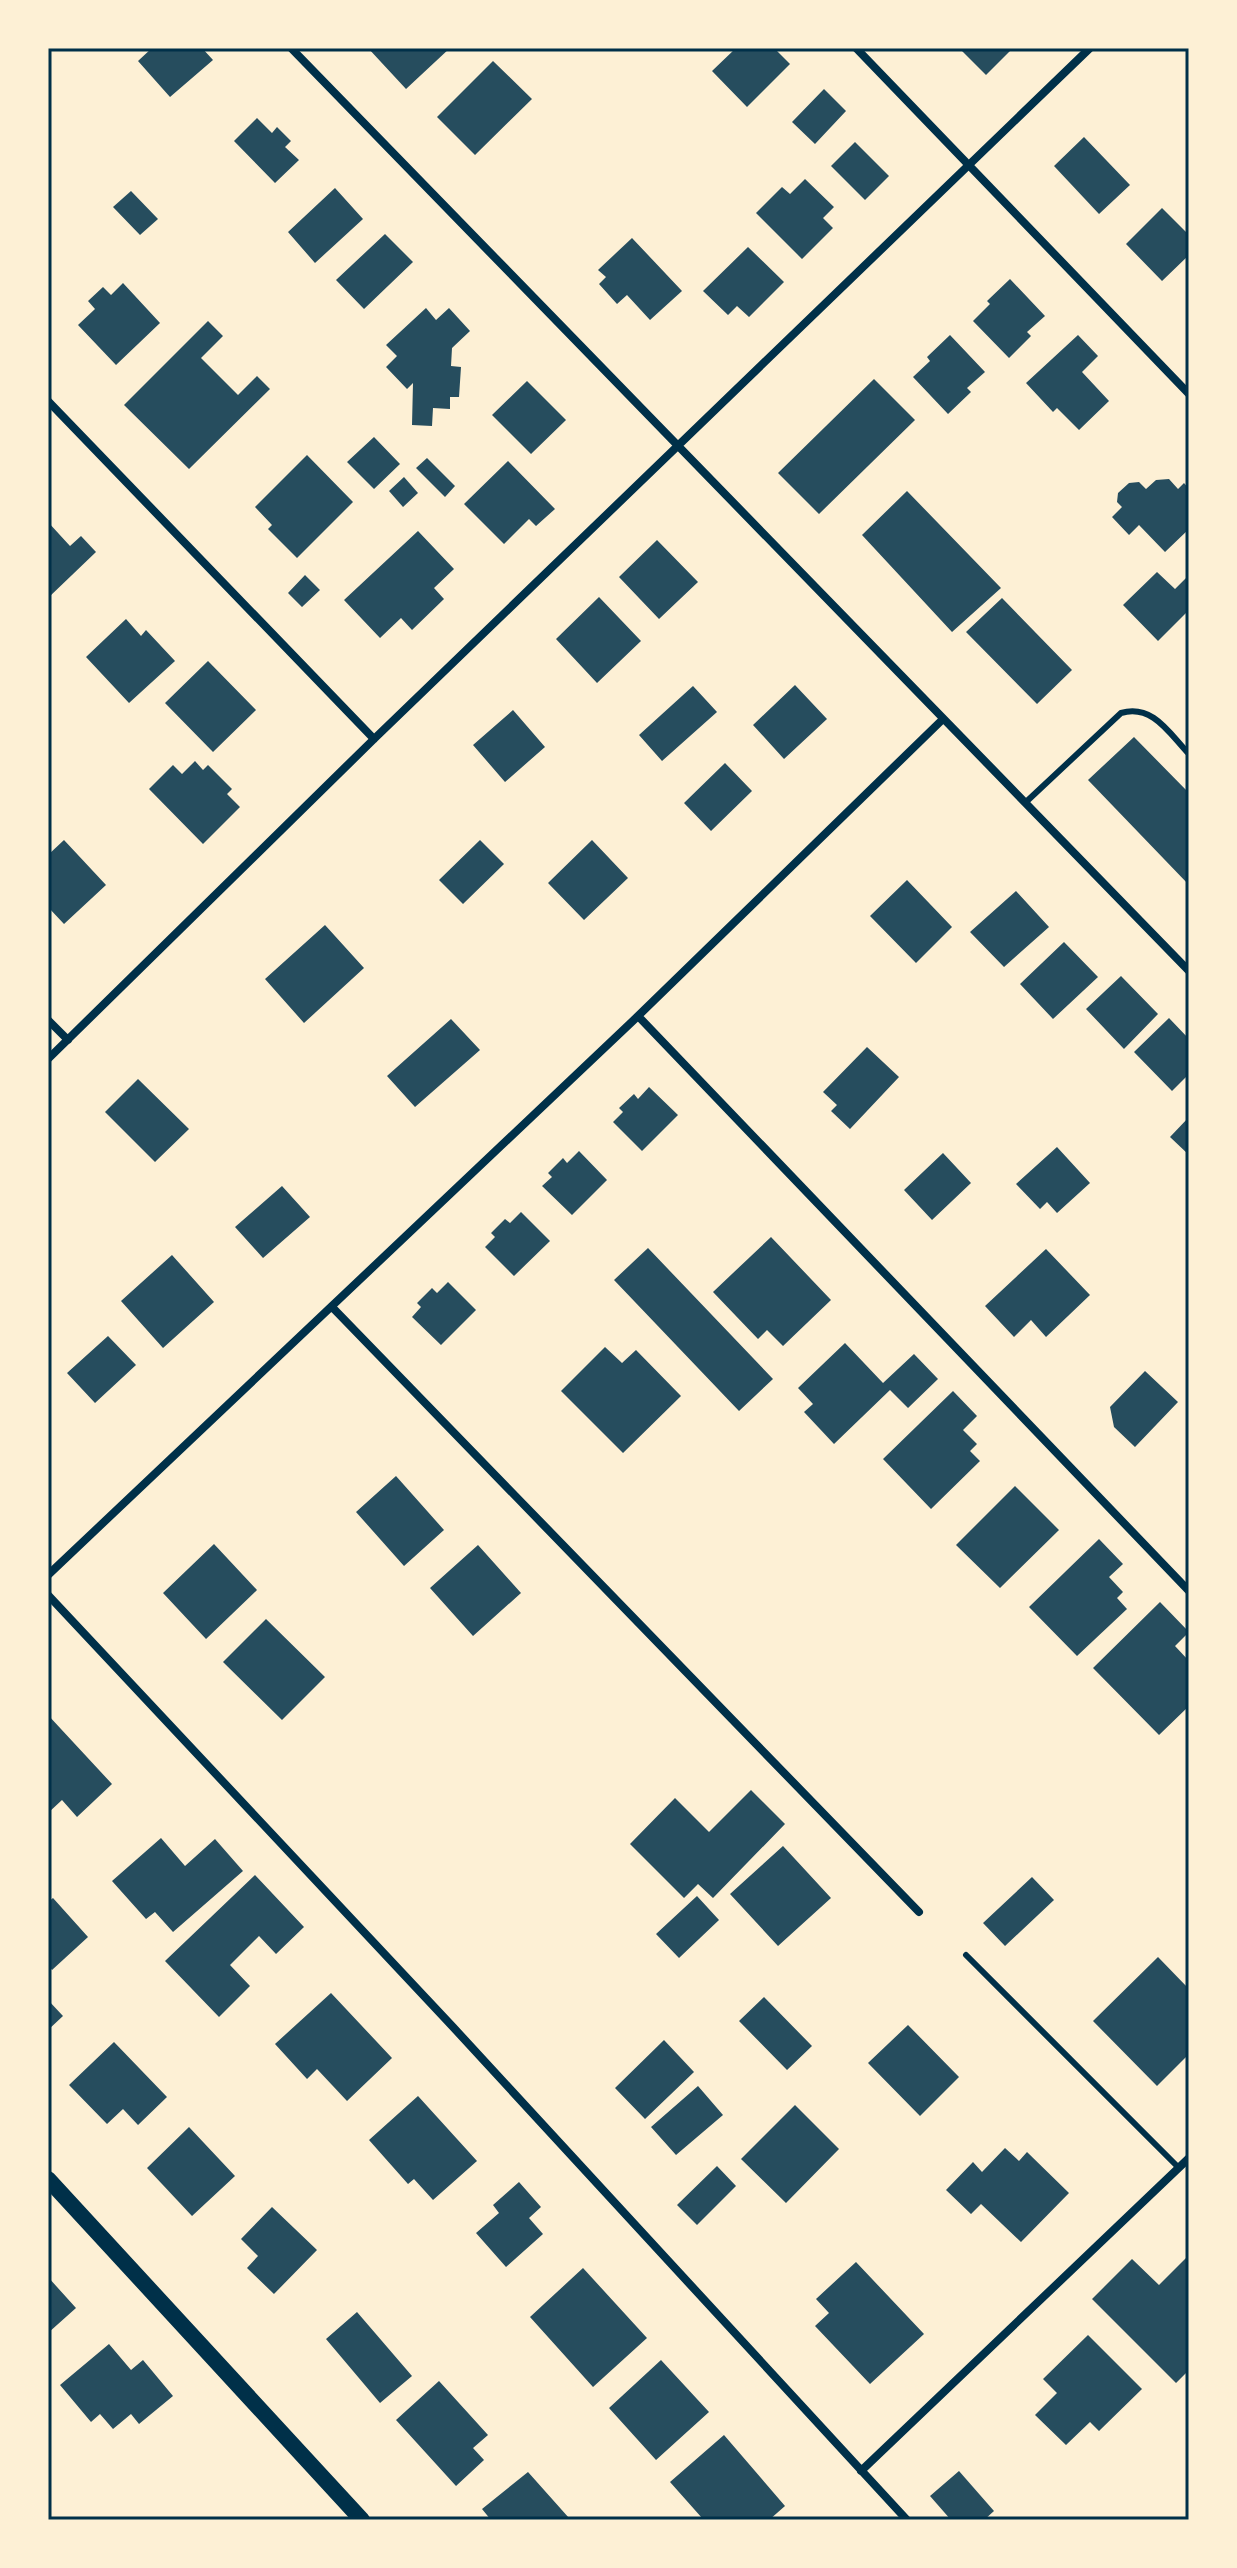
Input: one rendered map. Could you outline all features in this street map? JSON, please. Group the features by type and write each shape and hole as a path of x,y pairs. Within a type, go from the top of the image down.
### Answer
{"main road":[{"path":"48,2179 362,2520"}],"street":[{"path":"291,48 1189,971"},
{"path":"856,48 1189,394"},
{"path":"48,1059 374,739 1090,48"},
{"path":"48,401 374,739"},
{"path":"48,1575 333,1308 943,719"},
{"path":"638,1016 1189,1591"},
{"path":"48,1020 68,1040"},
{"path":"333,1308 919,1912"},
{"path":"48,1595 453,2027 907,2520"},
{"path":"861,2471 1189,2158"}],"lane":[{"path":"1026,802 1121,713 1136,709 1151,714 1189,754"},
{"path":"966,1955 1179,2168"}],"building":[{"path":"152,48 202,48 213,60 170,97 138,61"},
{"path":"368,48 450,48 406,89"},
{"path":"736,48 774,48 790,64 747,107 712,71"},
{"path":"959,48 1013,48 986,75"},
{"path":"493,61 532,99 475,155 437,117"},
{"path":"824,89 846,111 815,144 792,122"},
{"path":"257,118 272,133 277,127 291,141 285,147 299,160 275,183 234,141"},
{"path":"1084,137 1130,185 1099,214 1054,166"},
{"path":"855,142 889,176 865,200 831,166"},
{"path":"805,179 834,207 823,218 833,228 802,259 756,213 782,187 790,194"},
{"path":"335,188 363,219 315,263 288,232"},
{"path":"131,191 158,219 140,235 113,207"},
{"path":"1162,208 1189,235 1189,255 1162,281 1126,244"},
{"path":"385,234 413,262 364,309 336,280"},
{"path":"632,238 682,291 650,320 627,295 617,304 599,284 606,277 598,270"},
{"path":"748,247 784,282 749,317 737,306 728,315 703,291"},
{"path":"1010,279 1045,316 1027,332 1031,336 1009,358 973,321 990,304 987,301"},
{"path":"123,283 160,323 116,365 78,325 95,309 88,301 103,287 111,295"},
{"path":"426,308 436,320 449,308 470,331 452,348 451,366 461,367 459,397 450,397 450,409 433,408 432,426 412,425 413,383 407,389 386,367 397,356 386,345"},
{"path":"208,321 223,336 201,358 238,395 257,376 270,389 189,469 124,405"},
{"path":"950,335 985,372 967,388 971,392 948,414 913,377 930,361 927,357"},
{"path":"1078,335 1098,356 1082,372 1109,401 1079,430 1057,408 1053,412 1026,383"},
{"path":"874,379 915,420 819,514 778,473"},
{"path":"527,381 566,420 531,454 492,415"},
{"path":"374,437 400,464 374,489 347,462"},
{"path":"307,455 353,502 297,558 268,529 272,525 255,507"},
{"path":"427,458 455,486 445,497 416,468"},
{"path":"508,461 555,509 536,526 529,519 504,544 464,504"},
{"path":"404,477 418,493 403,507 389,491"},
{"path":"1169,479 1178,489 1184,483 1189,489 1189,529 1165,552 1139,525 1129,535 1112,517 1122,507 1117,502 1118,493 1129,483 1139,482 1146,489 1156,480"},
{"path":"907,491 1001,588 952,632 862,535"},
{"path":"48,522 70,546 81,536 96,552 48,598"},
{"path":"418,531 454,569 434,588 444,599 412,630 401,618 380,638 344,600"},
{"path":"657,540 698,582 659,619 619,577"},
{"path":"1157,572 1175,589 1189,575 1189,610 1158,641 1123,605"},
{"path":"305,575 320,590 302,607 288,593"},
{"path":"599,597 641,641 597,683 556,639"},
{"path":"1002,598 1072,670 1037,704 966,632"},
{"path":"126,619 141,636 146,630 175,661 129,703 86,657"},
{"path":"208,661 256,710 213,752 165,703"},
{"path":"795,685 827,719 784,759 753,725"},
{"path":"693,686 717,712 662,761 639,735"},
{"path":"513,710 545,747 505,782 473,745"},
{"path":"1134,737 1189,793 1189,885 1088,780"},
{"path":"195,761 203,770 208,765 232,789 227,794 240,807 203,844 149,789 173,765 182,774"},
{"path":"725,763 752,791 711,831 684,803"},
{"path":"64,840 106,885 64,924 48,907 48,855"},
{"path":"480,840 504,864 463,904 439,880"},
{"path":"592,840 628,878 584,920 548,883"},
{"path":"907,880 952,927 916,963 870,916"},
{"path":"1016,891 1049,927 1004,967 970,932"},
{"path":"325,925 364,968 304,1023 265,979"},
{"path":"1064,942 1098,977 1053,1019 1020,984"},
{"path":"1121,976 1158,1014 1124,1049 1086,1009"},
{"path":"1169,1018 1189,1039 1189,1074 1172,1091 1134,1052"},
{"path":"451,1019 480,1050 415,1107 387,1076"},
{"path":"867,1047 899,1077 850,1129 831,1111 837,1105 823,1092"},
{"path":"138,1079 189,1129 155,1162 105,1112"},
{"path":"649,1087 678,1115 642,1151 613,1122 623,1112 619,1108 634,1094 638,1099"},
{"path":"1189,1117 1189,1155 1170,1137"},
{"path":"1057,1147 1090,1183 1057,1213 1047,1202 1040,1209 1016,1184"},
{"path":"579,1151 607,1180 572,1215 542,1186 552,1177 548,1173 563,1158 567,1163"},
{"path":"943,1153 971,1183 932,1220 904,1190"},
{"path":"282,1186 310,1217 263,1258 235,1227"},
{"path":"521,1212 550,1241 514,1276 485,1247 495,1237 491,1233 505,1219 510,1223"},
{"path":"771,1237 831,1300 783,1346 767,1330 758,1339 713,1292"},
{"path":"648,1248 773,1379 739,1411 614,1280"},
{"path":"1046,1249 1090,1295 1046,1337 1031,1320 1014,1337 985,1306"},
{"path":"172,1255 214,1302 163,1348 121,1301"},
{"path":"448,1282 476,1310 441,1345 412,1317 421,1307 417,1303 432,1288 437,1293"},
{"path":"108,1336 136,1365 95,1403 67,1373"},
{"path":"845,1343 883,1383 914,1354 938,1379 908,1408 890,1390 834,1444 804,1412 813,1404 798,1388"},
{"path":"605,1347 622,1363 636,1350 681,1396 623,1453 561,1391"},
{"path":"1145,1371 1178,1402 1135,1447 1114,1427 1110,1407"},
{"path":"953,1391 977,1416 963,1430 977,1444 970,1451 980,1461 931,1509 883,1459"},
{"path":"396,1476 444,1530 404,1566 356,1512"},
{"path":"1015,1486 1059,1530 1000,1588 956,1545"},
{"path":"1099,1539 1123,1564 1109,1577 1123,1592 1117,1598 1127,1609 1077,1656 1029,1607"},
{"path":"214,1544 257,1590 206,1639 163,1593"},
{"path":"478,1545 521,1593 473,1636 430,1588"},
{"path":"1160,1602 1189,1632 1175,1646 1189,1661 1189,1706 1159,1735 1093,1668"},
{"path":"266,1619 325,1677 282,1720 223,1662"},
{"path":"48,1715 112,1784 77,1817 62,1800 48,1813"},
{"path":"751,1790 785,1824 713,1898 698,1884 684,1898 630,1844 675,1798 709,1832"},
{"path":"161,1838 185,1866 215,1839 243,1871 173,1932 155,1912 146,1919 112,1881"},
{"path":"783,1846 831,1898 778,1946 730,1894"},
{"path":"255,1875 304,1927 276,1954 259,1936 230,1965 250,1986 219,2017 165,1961"},
{"path":"1032,1877 1054,1900 1005,1946 983,1923"},
{"path":"697,1896 719,1920 679,1958 656,1934"},
{"path":"53,1898 88,1937 52,1970 48,1965 48,1902"},
{"path":"1158,1957 1189,1989 1189,2054 1157,2086 1093,2021"},
{"path":"331,1993 392,2058 347,2101 317,2069 307,2079 275,2044"},
{"path":"764,1997 812,2046 787,2070 739,2021"},
{"path":"48,2000 63,2016 48,2030"},
{"path":"908,2025 959,2077 920,2116 868,2063"},
{"path":"664,2040 694,2072 645,2119 615,2088"},
{"path":"114,2042 167,2097 138,2125 123,2109 107,2124 69,2085"},
{"path":"698,2086 723,2115 676,2155 651,2127"},
{"path":"418,2096 477,2161 433,2200 414,2179 408,2184 369,2140"},
{"path":"795,2105 839,2149 786,2203 741,2159"},
{"path":"189,2127 235,2176 192,2216 147,2168"},
{"path":"1005,2148 1019,2161 1027,2152 1069,2193 1021,2242 981,2204 971,2214 946,2190 973,2162 982,2172"},
{"path":"717,2166 736,2186 697,2225 677,2205"},
{"path":"519,2182 541,2207 529,2218 543,2234 506,2267 476,2233 499,2213 493,2205"},
{"path":"272,2207 317,2250 274,2294 247,2268 258,2256 241,2239"},
{"path":"1189,2255 1189,2370 1176,2383 1092,2299 1132,2259 1159,2285"},
{"path":"856,2262 924,2334 870,2384 815,2326 829,2313 816,2299"},
{"path":"583,2268 647,2338 593,2387 530,2317"},
{"path":"48,2277 76,2308 48,2333"},
{"path":"357,2312 412,2376 380,2403 326,2339"},
{"path":"1088,2335 1142,2389 1099,2431 1090,2422 1066,2445 1035,2415 1057,2393 1043,2379"},
{"path":"109,2344 131,2370 143,2360 173,2396 139,2424 131,2414 113,2429 100,2414 91,2422 60,2385"},
{"path":"661,2360 709,2412 656,2460 609,2408"},
{"path":"439,2381 488,2435 473,2448 484,2460 456,2486 396,2420"},
{"path":"724,2435 785,2506 769,2520 700,2520 702,2518 670,2482"},
{"path":"959,2471 994,2511 984,2520 951,2520 930,2496"},
{"path":"528,2472 569,2518 491,2520 482,2509"}]}
